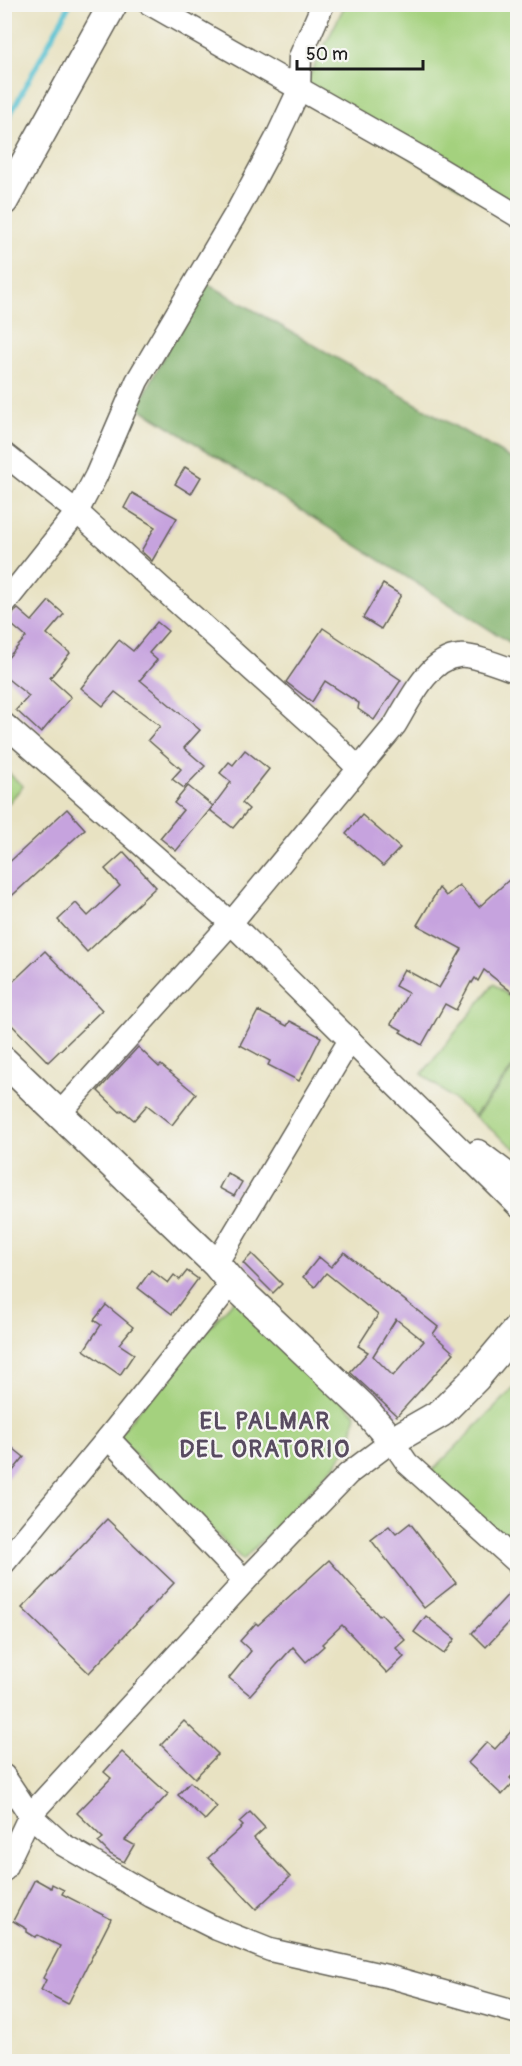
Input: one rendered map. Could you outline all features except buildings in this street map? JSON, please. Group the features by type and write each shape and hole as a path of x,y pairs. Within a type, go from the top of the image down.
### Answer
{"main road":[{"path":"4,201 113,4"},
{"path":"4,1061 363,1407 392,1441 441,1413 476,1378 518,1328"}],"street":[{"path":"150,4 418,156 518,216"},
{"path":"4,604 77,512 96,476 137,381 239,208 276,139 299,90 300,57 323,4"},
{"path":"4,454 77,512 358,768"},
{"path":"59,1114 231,923 395,725 416,690 440,661 460,655 518,672"},
{"path":"4,724 231,923 518,1206"},
{"path":"4,1563 108,1438 224,1273 350,1040"},
{"path":"406,1095 518,1181"},
{"path":"108,1438 245,1581"},
{"path":"4,1870 30,1815 245,1581 348,1474 392,1441 407,1463 518,1563"},
{"path":"4,1776 30,1815 62,1844 151,1896 217,1929 270,1950 391,1977 518,2013"}],"green space":[{"path":"345,5 517,5 517,224 302,91"},
{"path":"203,281 517,462 517,647 138,407"},
{"path":"5,770 23,786 5,807"},
{"path":"494,984 517,1003 517,1062 474,1116 422,1074"},
{"path":"517,1064 517,1150 475,1117"},
{"path":"235,1299 356,1414 350,1444 336,1464 243,1560 117,1437 176,1364"},
{"path":"517,1385 517,1552 430,1473"}],"waterway":[{"path":"4,126 70,4"}],"district":[{"name":"EL PALMAR DEL ORATORIO","path":"265,1435"}]}
